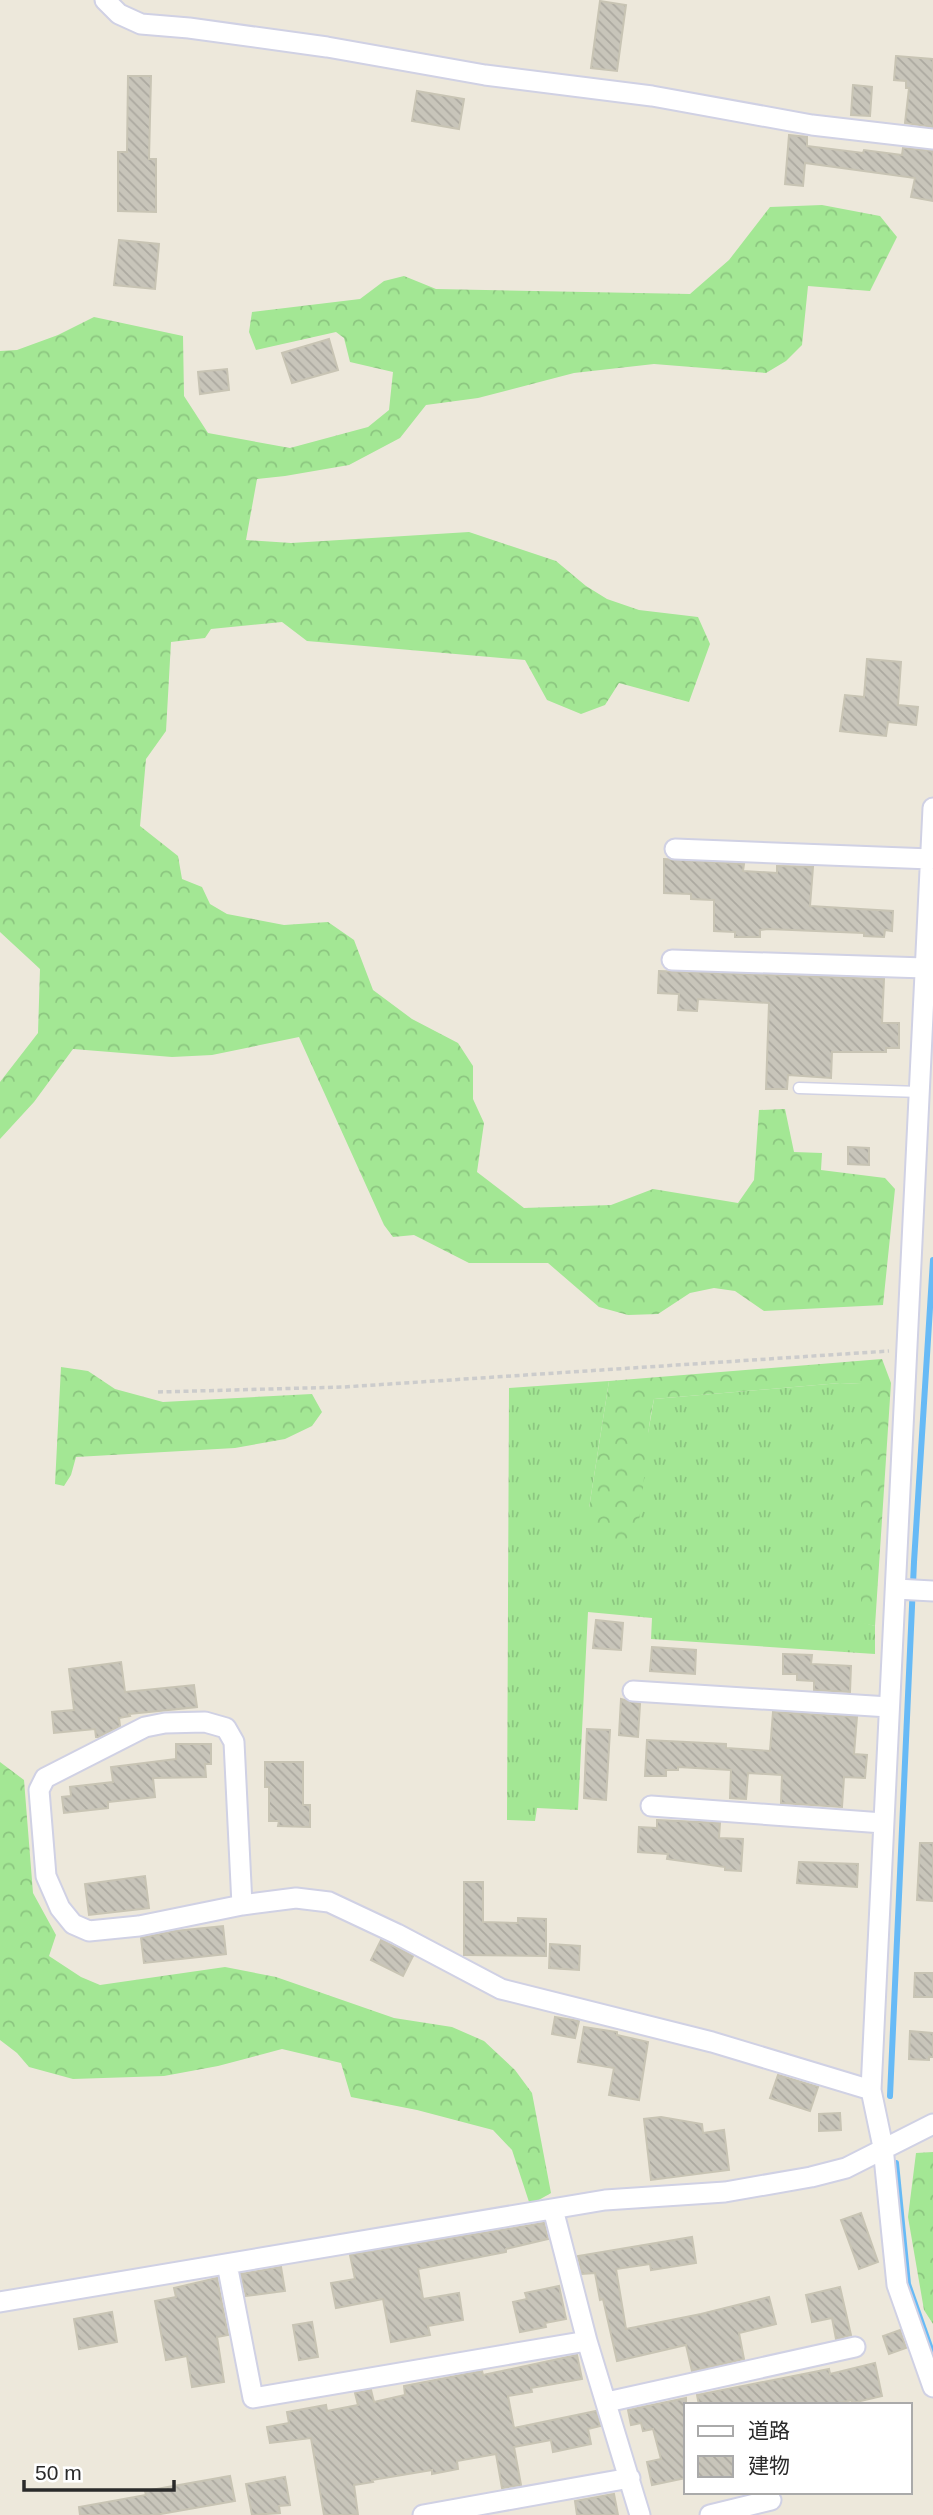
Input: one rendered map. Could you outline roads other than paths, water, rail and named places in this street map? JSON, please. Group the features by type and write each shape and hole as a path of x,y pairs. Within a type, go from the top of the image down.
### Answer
{"street":[{"path":"105,0 119,13 141,24 327,47 485,75 652,96 812,125 933,139"},
{"path":"933,808 909,1350 915,1590 889,1707 872,2091 883,2147 897,2285 933,2387"},
{"path":"675,849 931,859"},
{"path":"672,960 925,968"},
{"path":"633,1691 889,1707"},
{"path":"242,1905 234,1742 226,1728 205,1722 164,1723 145,1727 45,1778 38,1790 46,1876 60,1908 73,1924 89,1931 139,1926 242,1905 296,1898 329,1902 397,1934 501,1989 712,2042 872,2091"},
{"path":"651,1806 883,1823"},
{"path":"0,2302 553,2208 640,2196 725,2192 798,2179 846,2168 933,2124"},
{"path":"553,2208 587,2341 640,2515"},
{"path":"227,2264 253,2398 587,2341"},
{"path":"607,2402 855,2347"},
{"path":"423,2515 630,2478"},
{"path":"710,2515 771,2500"}],"lane":[{"path":"799,1088 920,1092"}],"waterway":[{"path":"890,2096 914,1562 933,1260"},
{"path":"896,2163 908,2284 933,2355"}]}
